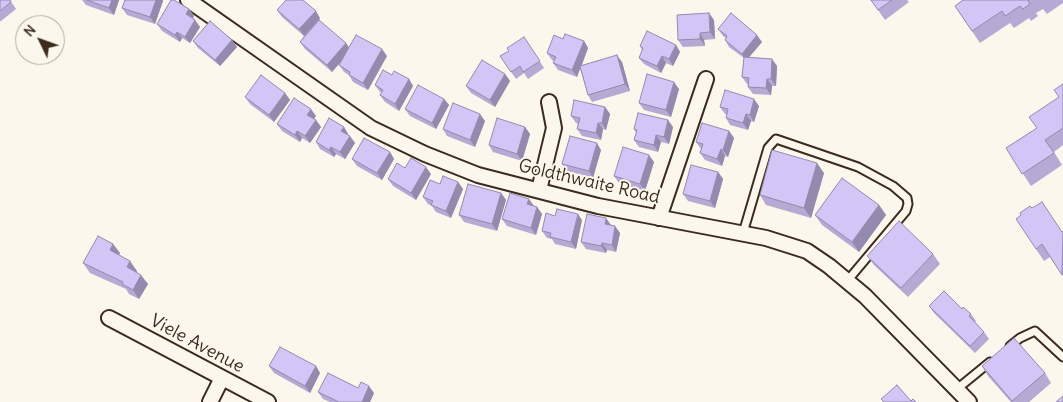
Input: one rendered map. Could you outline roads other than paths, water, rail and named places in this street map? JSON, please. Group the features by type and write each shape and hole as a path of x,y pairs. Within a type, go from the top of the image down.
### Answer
{"street":[{"name":"Goldthwaite Road","path":"188,0 313,85 371,128 425,154 478,175 598,206 743,233 807,251 848,280 969,402"},
{"path":"659,218 706,79"},
{"path":"538,190 554,128 549,102"},
{"name":"Viele Avenue","path":"109,318 268,402"},
{"path":"210,402 222,378"}],"lane":[{"path":"743,233 768,148 776,139 858,167 893,186 906,198 908,204 906,210 848,280"},
{"path":"1005,350 1020,338 1035,331 1063,357"},
{"path":"957,388 998,355"}]}
